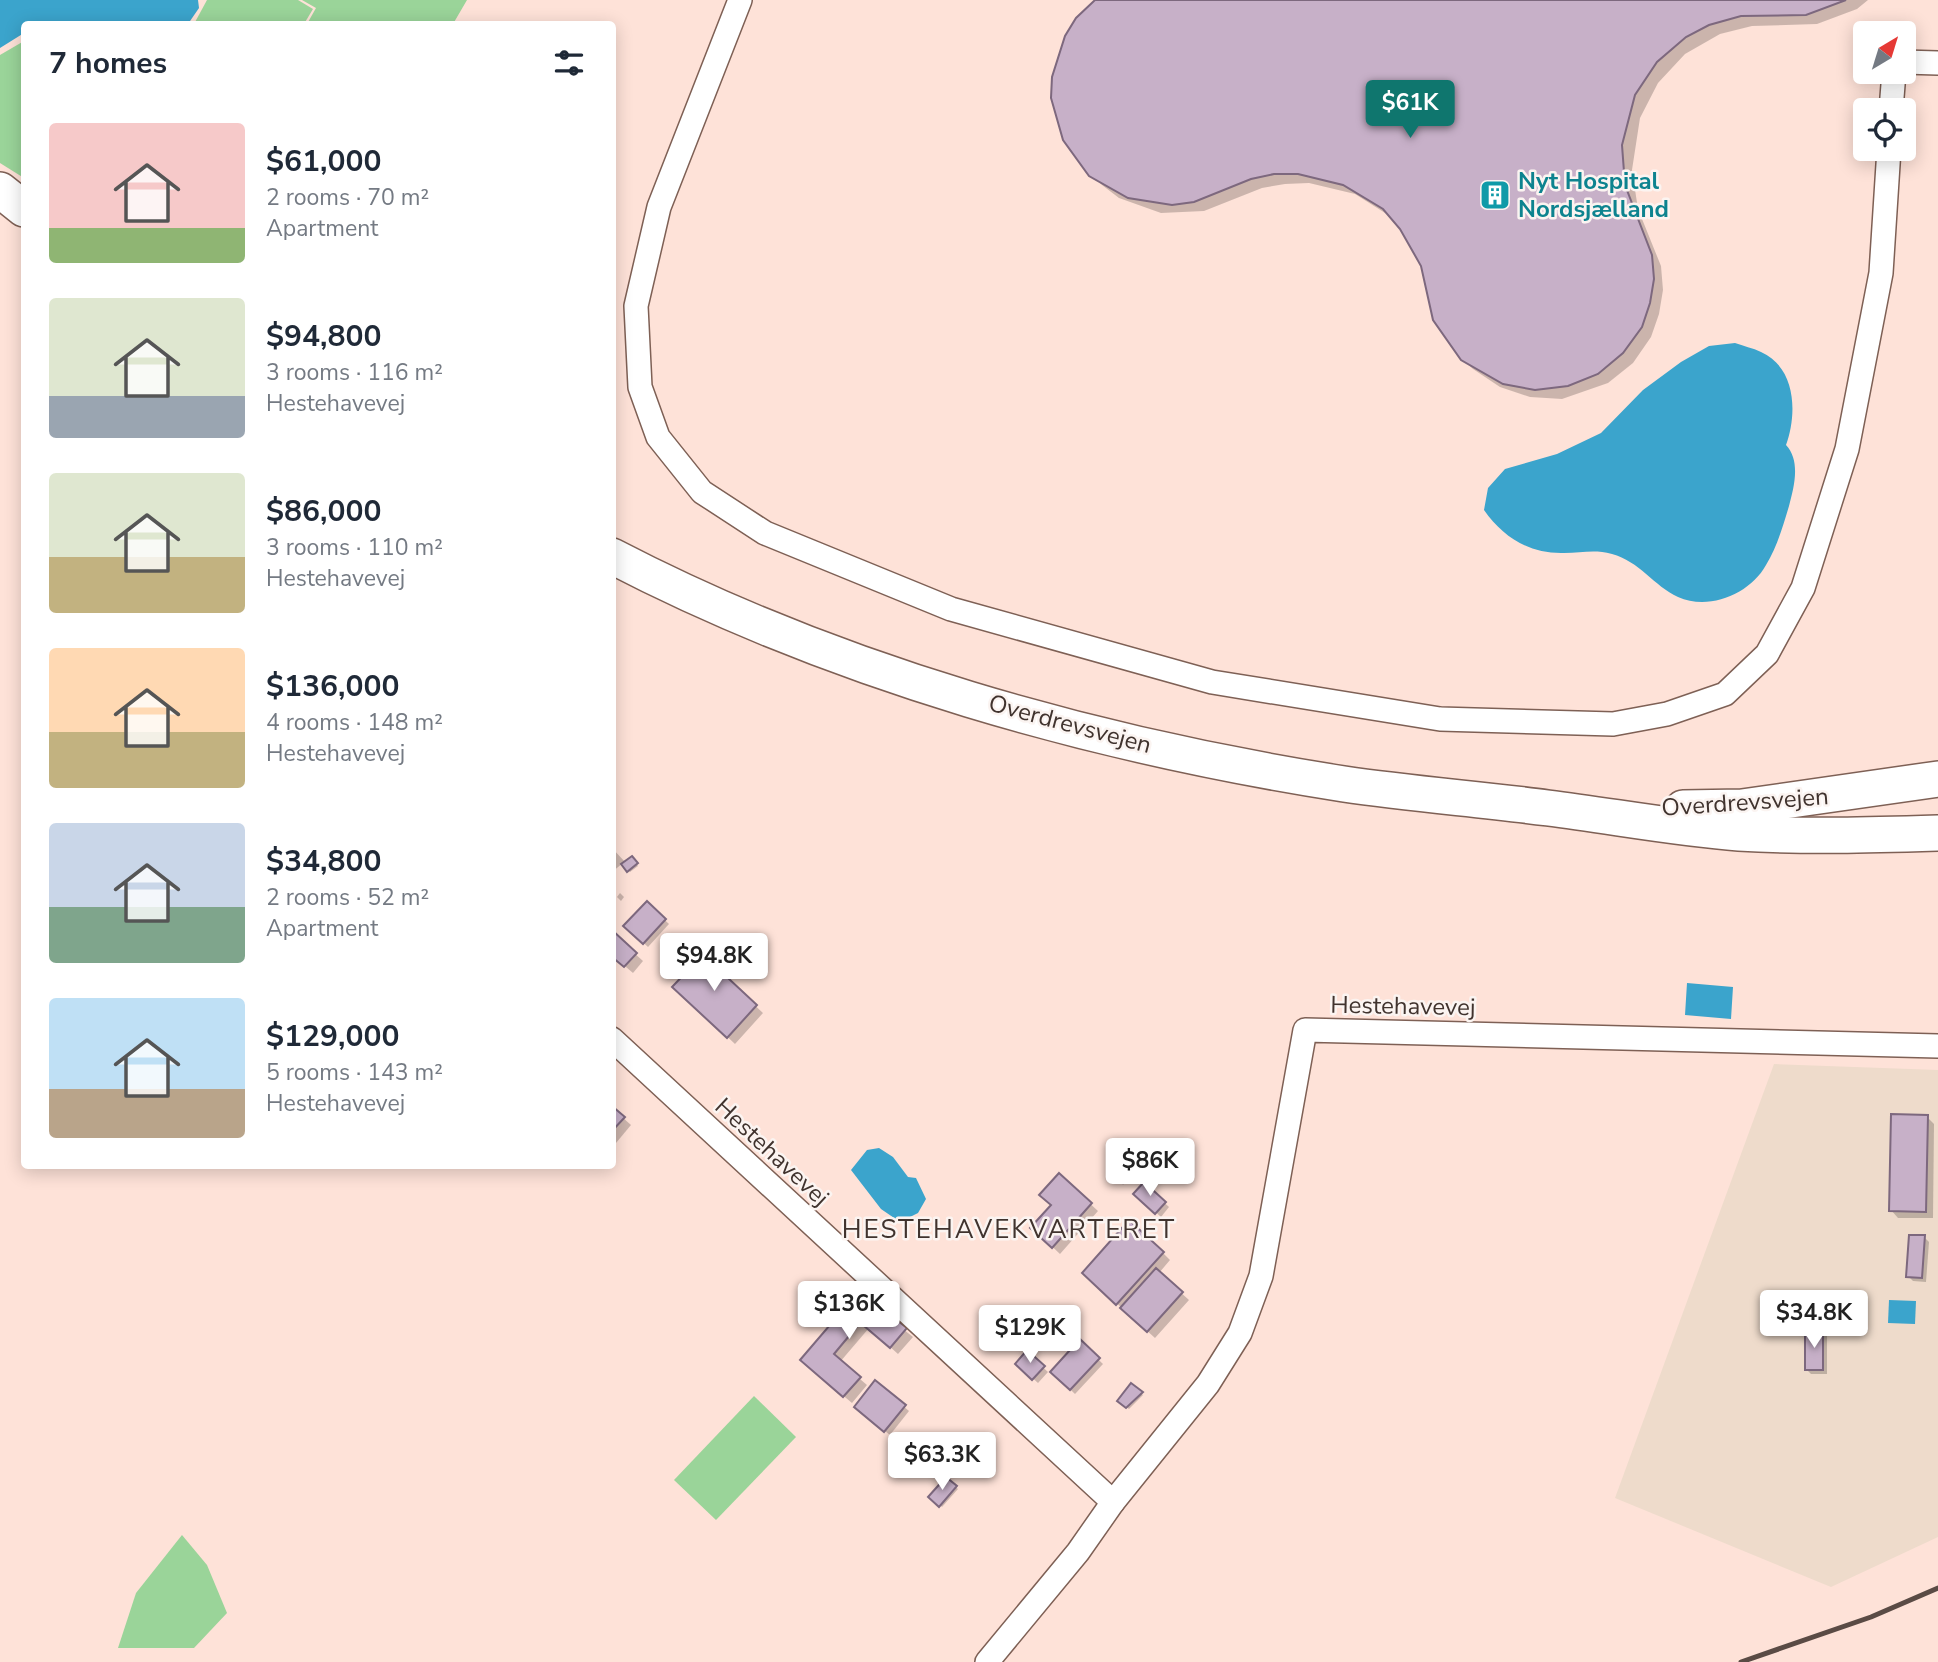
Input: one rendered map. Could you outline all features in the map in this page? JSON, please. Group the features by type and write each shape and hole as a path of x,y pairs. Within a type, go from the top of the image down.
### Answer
{"main road":[{"path":"0,190 21,208"},
{"path":"0,198 21,208"},
{"name":"Overdrevsvejen","path":"616,558 737,616 850,660 1059,723 1158,747 1343,783 1739,833 1846,836 1938,833"},
{"name":"Overdrevsvejen","path":"1550,808 1742,807 1938,779"},
{"path":"1846,836 1916,813 1938,809"}],"street":[{"path":"740,0 659,207 636,306 640,387 658,437 702,492 765,533 951,609 1212,682 1440,719 1613,724 1667,714 1725,694 1767,654 1803,588 1847,449 1881,273 1888,161"},
{"path":"1916,62 1938,63"},
{"name":"Hestehavevej","path":"987,1662 1078,1552 1113,1502 1208,1384 1240,1333 1261,1276 1306,1030 1938,1046"},
{"name":"Hestehavevej","path":"616,1044 1113,1502"}],"shaded area":[{"path":"1774,1064 1938,1070 1938,1537 1831,1587 1615,1498"}],"green space":[{"path":"207,0 298,0 313,9 306,21 196,21"},
{"path":"302,0 467,0 455,21 309,21 316,8"},
{"path":"21,43 21,176 0,163 0,55"},
{"path":"754,1396 796,1437 716,1520 674,1480"},
{"path":"182,1535 207,1565 227,1613 194,1648 118,1648 136,1593"}],"water":[{"path":"0,0 198,0 199,8 190,21 21,21 21,35 0,48"},
{"path":"1735,343 1773,359 1788,381 1792,420 1786,445 1791,451 1795,466 1793,491 1773,551 1759,575 1739,592 1715,601 1690,601 1661,587 1622,557 1594,551 1551,553 1528,547 1508,536 1484,510 1488,488 1505,469 1557,454 1601,433 1643,390 1681,362 1709,346"},
{"path":"1687,983 1733,987 1731,1019 1685,1015"},
{"path":"879,1148 893,1157 908,1177 916,1178 926,1199 918,1213 900,1222 881,1209 851,1170 867,1150"},
{"path":"1889,1300 1916,1301 1915,1324 1888,1323"}],"building":[{"name":"Nyt Hospital Nordsjælland","path":"1095,0 1846,0 1806,15 1741,16 1709,25 1686,37 1657,62 1635,95 1622,145 1625,185 1652,255 1654,279 1642,327 1623,353 1598,374 1568,386 1535,390 1503,384 1461,360 1433,320 1421,266 1400,229 1383,209 1343,185 1298,174 1274,174 1251,179 1194,202 1172,205 1128,198 1089,176 1063,140 1051,98 1052,77 1065,36 1076,18"},
{"path":"632,856 638,863 627,872 621,864"},
{"path":"647,901 666,919 643,944 623,926"},
{"path":"616,934 637,953 624,967 616,960"},
{"path":"701,944 718,960 713,964 757,1005 727,1038 672,987 693,965 687,960"},
{"path":"616,1109 625,1117 616,1127"},
{"path":"1891,1114 1928,1115 1926,1212 1889,1211"},
{"path":"1119,1166 1129,1176 1123,1183 1112,1173"},
{"path":"1059,1173 1092,1203 1052,1248 1030,1228 1051,1205 1039,1195"},
{"path":"1144,1182 1166,1202 1155,1214 1133,1194"},
{"path":"1129,1220 1164,1252 1116,1305 1082,1273"},
{"path":"1909,1235 1925,1235 1922,1278 1906,1277"},
{"path":"1156,1268 1183,1292 1147,1332 1120,1308"},
{"path":"859,1291 907,1328 890,1348 863,1325 866,1321 864,1318 834,1354 861,1377 843,1397 800,1360"},
{"path":"1805,1329 1823,1329 1823,1370 1805,1370"},
{"path":"1080,1339 1100,1358 1070,1390 1050,1372"},
{"path":"1027,1350 1045,1366 1032,1380 1015,1364"},
{"path":"875,1380 906,1405 884,1432 854,1407"},
{"path":"1131,1383 1143,1392 1126,1408 1117,1401"},
{"path":"946,1477 957,1486 939,1507 928,1497"}],"railway":[{"path":"1741,1662 1871,1617 1938,1588"}],"place":[{"name":"Nyt Hospital Nordsjælland","path":"1495,195"}],"district":[{"name":"HESTEHAVEKVARTERET","path":"1009,1229"}]}
